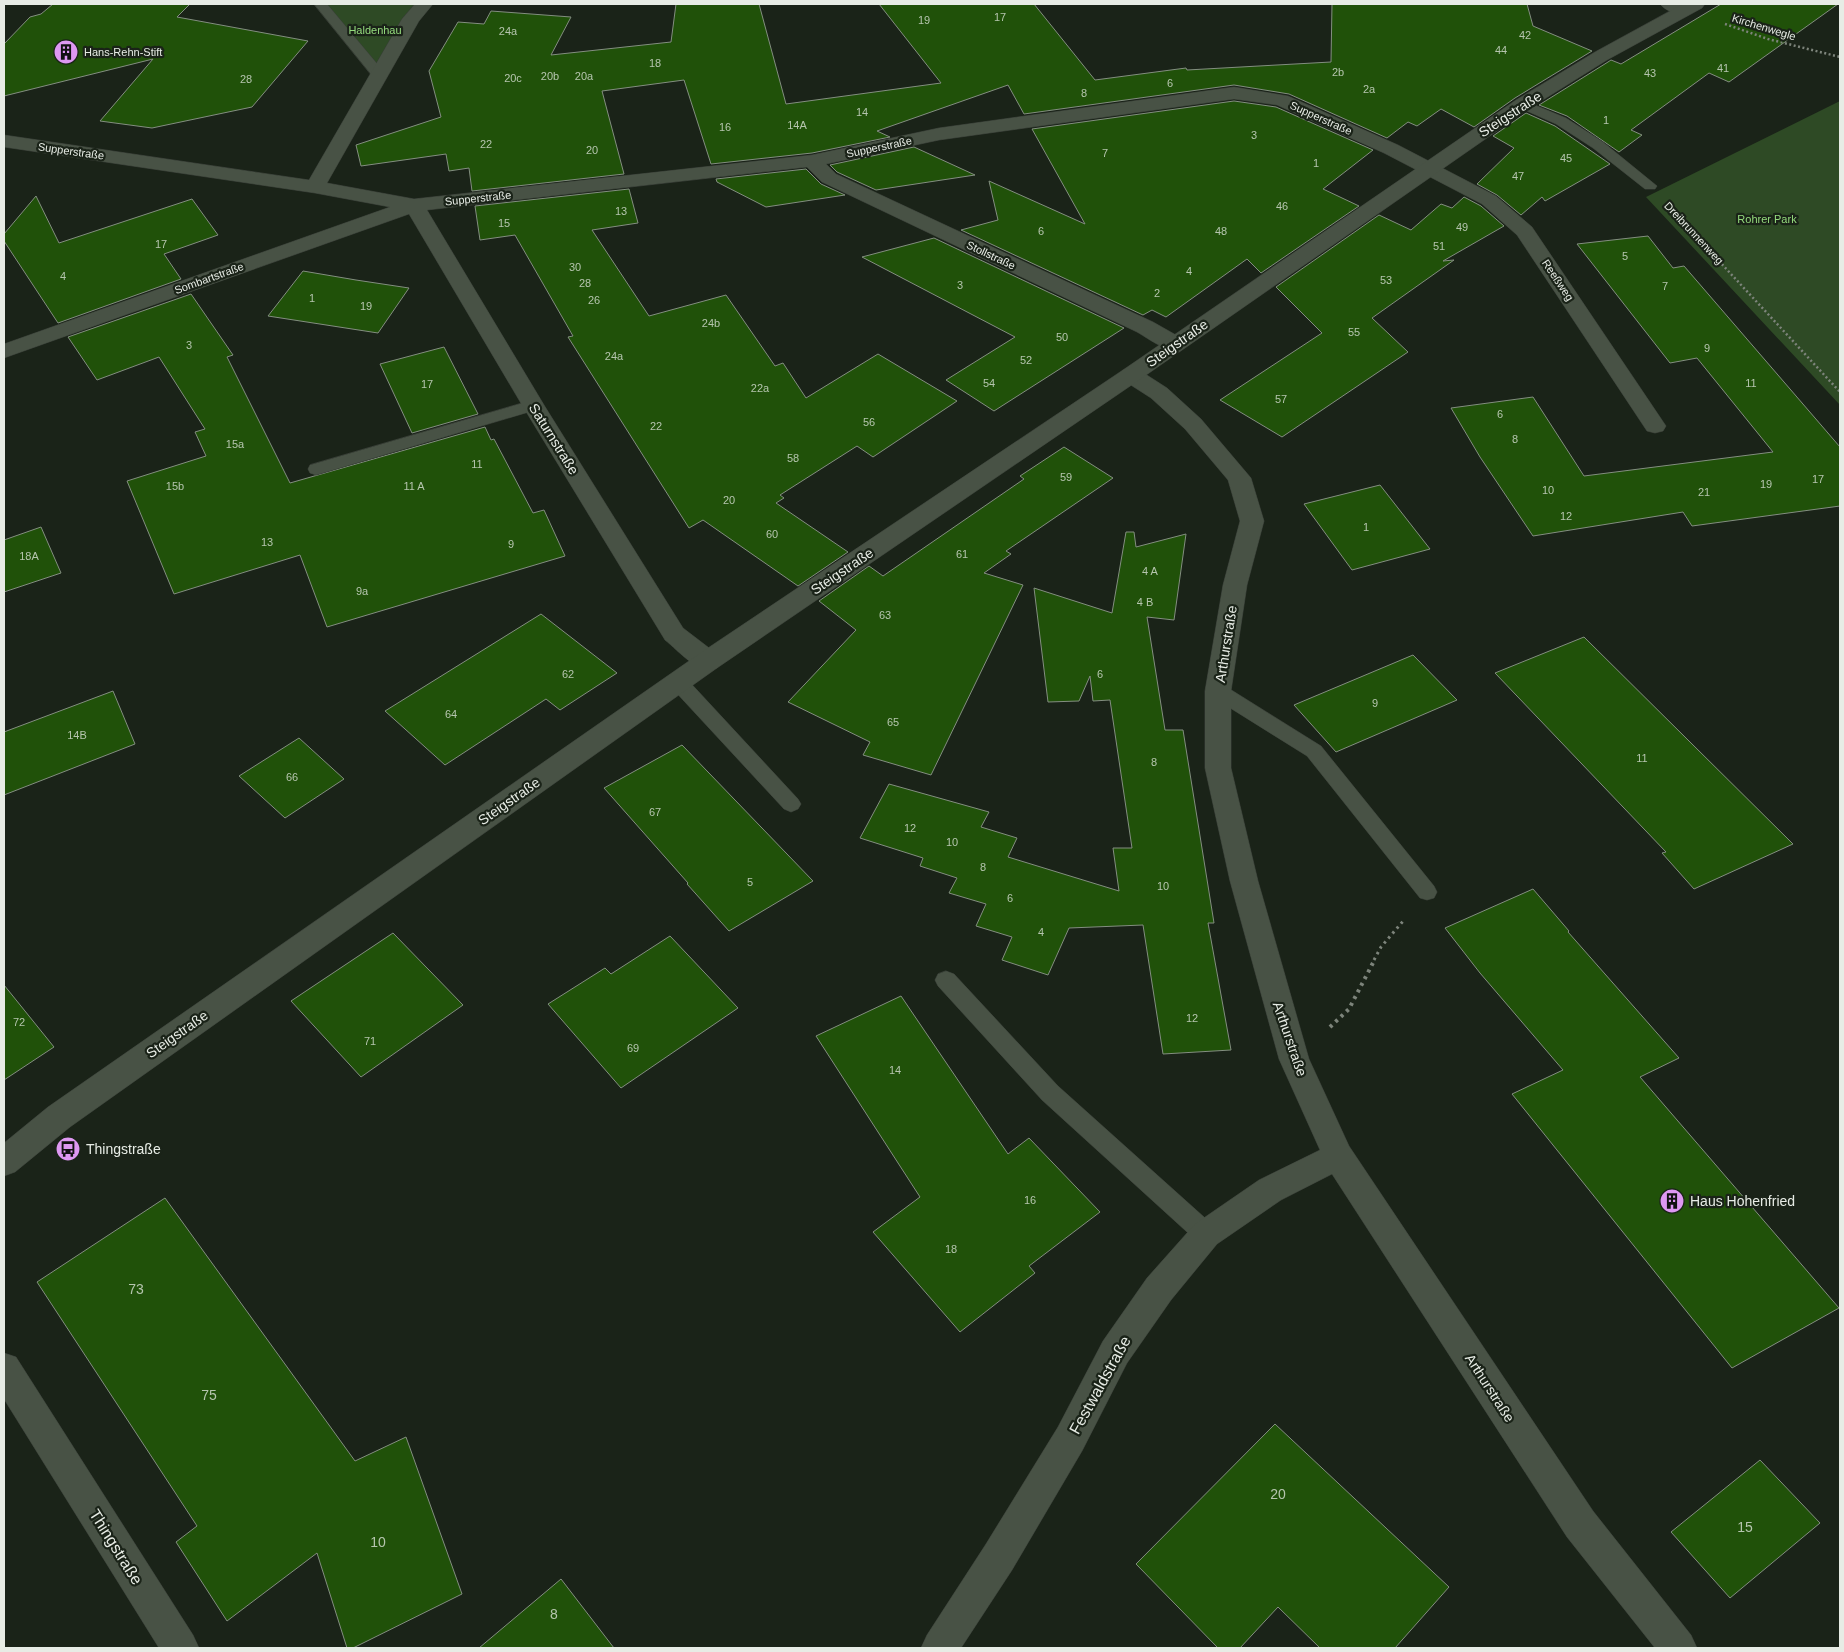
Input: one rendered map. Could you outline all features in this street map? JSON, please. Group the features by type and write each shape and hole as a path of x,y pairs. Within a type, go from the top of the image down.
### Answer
{"street":[{"path":"315,187 410,19 424,4"},
{"name":"Steigstraße","path":"4,1162 59,1117 708,661 1131,375 1523,104 1683,6"},
{"name":"Supperstraße","path":"4,141 315,187 414,205 812,161 939,134 1234,93 1281,100 1391,149 1428,168"},
{"name":"Stollstraße","path":"812,161 829,178 1145,327 1174,344"},
{"name":"Reeßweg","path":"1428,168 1489,200 1526,232 1655,426"},
{"name":"Sombartstraße","path":"4,351 414,205"},
{"name":"Saturnstraße","path":"414,205 533,405 674,634 708,661"},
{"name":"Arthurstraße","path":"1131,375 1159,392 1193,424 1239,478 1252,521 1236,586 1218,691 1218,768 1244,881 1294,1059 1338,1156 1580,1524 1678,1648"},
{"name":"Festwaldstraße","path":"940,1648 999,1557 1070,1439 1115,1352 1159,1289 1206,1234 1270,1190 1338,1156"},
{"name":"Thingstraße","path":"4,1369 180,1648"}],"lane":[{"path":"320,4 379,75"},
{"path":"1523,104 1568,125 1598,145 1650,186"},
{"path":"316,469 533,405"},
{"path":"678,682 791,804"},
{"path":"1218,691 1314,751 1428,892"},
{"path":"946,980 1050,1094 1206,1234"}],"path":[{"name":"Kirchenwegle","path":"1683,6 1768,39 1840,57"},
{"name":"Dreibrunnenweg","path":"1650,186 1840,392"},
{"path":"1294,1059 1349,1009 1381,947 1428,892"}],"green space":[{"name":"Haldenhau","path":"320,4 424,4 410,19 379,75"},
{"name":"Rohrer Park","path":"1840,101 1840,405 1646,197"}],"building":[{"path":"53,4 190,4 177,17 308,41 252,107 152,128 100,121 153,59 4,96 4,44 30,17 41,14"},
{"path":"676,4 759,4 786,104 941,83 879,4 1034,4 1095,80 1186,68 1187,70 1331,62 1332,4 1527,4 1533,26 1592,51 1515,98 1474,127 1441,109 1417,126 1408,122 1387,138 1289,94 1234,85 1024,114 1008,85 877,131 890,137 812,153 711,164 684,80 602,91 624,174 472,191 469,168 449,171 446,154 361,166 356,145 441,117 429,71 458,22 484,24 491,11 571,17 551,55 671,42"},
{"path":"1721,4 1838,4 1729,82 1709,73 1631,130 1642,135 1619,152 1567,116 1539,105 1611,60 1621,64"},
{"path":"1234,101 1276,107 1373,150 1323,189 1359,206 1261,273 1247,259 1166,317 1152,310 1143,315 961,230 998,220 989,181 1085,224 1032,129"},
{"path":"1526,113 1555,126 1610,164 1545,201 1542,197 1521,215 1497,195 1477,184 1514,148 1493,136"},
{"path":"914,147 975,175 876,190 837,172 830,165"},
{"path":"806,169 821,184 845,195 766,207 717,182 716,179"},
{"path":"629,189 638,223 592,230 649,316 726,295 775,366 783,363 806,398 878,354 957,401 873,457 857,446 780,495 784,498 776,503 848,552 798,586 703,520 689,528 568,337 573,336 515,235 480,240 475,206"},
{"path":"36,196 59,243 192,199 218,235 164,254 181,279 58,323 4,241 4,234"},
{"path":"1464,197 1481,206 1504,226 1443,261 1454,260 1372,318 1408,352 1282,437 1220,400 1322,333 1276,287 1379,215 1411,230 1441,204 1452,208"},
{"path":"1648,236 1673,268 1684,266 1840,447 1840,506 1692,526 1683,512 1533,536 1480,457 1451,408 1533,397 1584,476 1773,452 1697,358 1670,363 1577,244"},
{"path":"934,238 1124,328 994,411 946,380 1015,337 862,257"},
{"path":"303,271 409,288 378,333 268,316"},
{"path":"191,294 233,355 227,357 290,483 485,427 491,440 494,439 533,513 544,510 565,556 327,627 300,555 174,594 127,481 206,456 195,432 205,429 159,357 97,380 68,337"},
{"path":"444,347 478,414 412,433 380,364"},
{"path":"1064,447 1113,478 1006,551 1011,554 984,573 1023,585 931,775 863,755 870,742 788,702 856,630 819,601 869,566 883,576 1024,479 1020,476"},
{"path":"1380,485 1430,549 1352,570 1304,504"},
{"path":"41,527 61,573 4,592 4,540"},
{"path":"1126,532 1134,532 1136,547 1186,534 1174,620 1147,617 1165,730 1183,730 1214,923 1208,923 1231,1050 1163,1054 1143,925 1069,928 1048,975 1002,960 1012,937 976,926 986,904 949,893 957,878 920,866 923,858 860,838 889,784 989,812 981,827 1017,838 1008,857 1119,891 1113,848 1132,848 1110,700 1093,701 1090,676 1079,701 1048,702 1034,588 1112,613"},
{"path":"541,614 617,673 560,710 546,699 445,765 385,711"},
{"path":"1584,637 1793,844 1694,889 1662,853 1666,852 1495,673"},
{"path":"1413,655 1457,700 1336,752 1294,705"},
{"path":"113,691 135,744 4,795 4,732"},
{"path":"299,738 344,779 285,818 239,776"},
{"path":"682,745 813,881 729,931 604,788"},
{"name":"Haus Hohenfried","path":"1533,889 1568,932 1679,1058 1640,1077 1839,1308 1732,1368 1512,1094 1563,1070 1480,973 1445,928"},
{"path":"393,933 463,1005 361,1077 291,1001"},
{"path":"670,936 738,1008 621,1088 548,1004 605,968 611,974"},
{"path":"4,985 54,1047 4,1080"},
{"path":"901,996 1008,1154 1029,1138 1100,1212 1029,1266 1035,1273 960,1332 873,1232 920,1197 816,1036"},
{"path":"165,1198 355,1461 406,1437 462,1594 353,1648 347,1648 317,1553 227,1621 176,1542 197,1526 37,1282"},
{"path":"1275,1424 1449,1587 1395,1648 1320,1648 1278,1607 1240,1648 1218,1648 1136,1564"},
{"path":"1760,1460 1820,1523 1730,1598 1671,1532"},
{"path":"561,1579 614,1648 479,1648"}],"place":[{"name":"Hans-Rehn-Stift","path":"66,52"},
{"name":"Thingstraße","path":"68,1149"},
{"name":"Haus Hohenfried","path":"1672,1201"}]}
